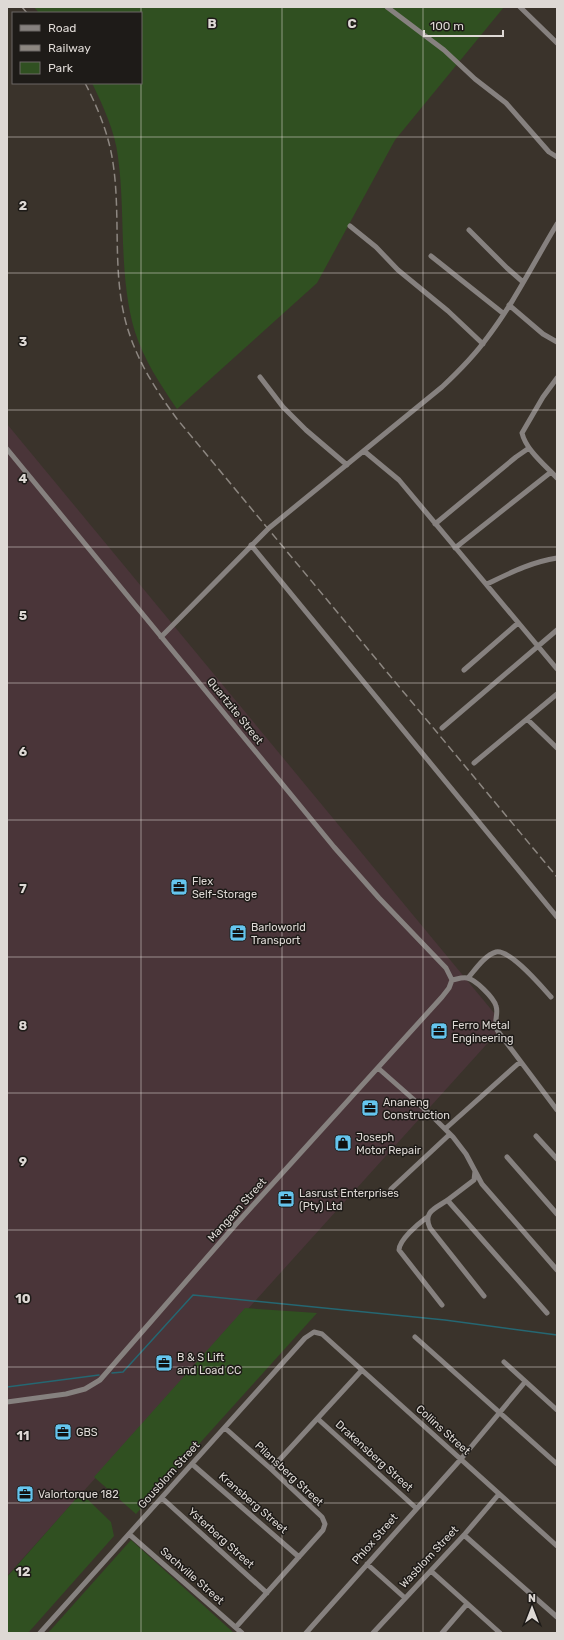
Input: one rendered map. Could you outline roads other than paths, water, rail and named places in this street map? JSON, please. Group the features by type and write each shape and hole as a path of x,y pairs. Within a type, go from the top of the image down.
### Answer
{"street":[{"path":"387,7 444,50 475,79 506,103 549,152 557,157"},
{"path":"520,7 557,42"},
{"path":"161,637 251,545 278,521 442,387 474,355 504,314 555,233 557,224"},
{"path":"350,226 376,247 398,270 483,344"},
{"path":"469,230 523,282"},
{"path":"431,256 504,314"},
{"path":"509,304 542,334 557,342"},
{"path":"260,377 283,407 306,430 347,465"},
{"path":"557,378 543,397 522,433 523,438 530,448 557,478"},
{"path":"435,524 516,457 530,448"},
{"name":"Quartzite Street","path":"7,449 334,847 379,898 446,968 452,980"},
{"path":"364,451 399,480 557,669"},
{"path":"455,548 551,472"},
{"path":"251,545 557,917"},
{"path":"486,584 522,566 557,558"},
{"path":"464,670 518,623"},
{"path":"442,728 557,630"},
{"path":"474,763 557,694"},
{"path":"527,719 557,748"},
{"path":"468,978 489,956 495,952 503,952 514,960 551,997"},
{"path":"452,980 466,977 473,980 494,1000 497,1011 495,1022 496,1030 557,1110"},
{"name":"Mangaan Street","path":"7,1402 66,1394 85,1389 100,1380 237,1223 442,997 449,988 452,980"},
{"path":"445,1129 520,1062"},
{"path":"378,1068 450,1134 466,1154 482,1184 557,1270"},
{"path":"391,1189 450,1134"},
{"path":"536,1136 557,1159"},
{"path":"507,1158 557,1214"},
{"path":"442,1305 399,1250 399,1246 429,1213 474,1180 475,1171"},
{"path":"449,1199 457,1212 547,1313"},
{"path":"426,1218 430,1228 484,1296"},
{"name":"Collins Street","path":"314,1332 322,1334 557,1546"},
{"name":"Gousblom Street","path":"40,1633 306,1338 314,1332"},
{"path":"415,1337 499,1414 557,1464"},
{"path":"504,1362 557,1410"},
{"path":"271,1469 362,1370"},
{"name":"Phlox Street","path":"306,1633 461,1459 525,1382"},
{"name":"Drakensberg Street","path":"318,1419 416,1508"},
{"name":"Pilansberg Street","path":"225,1428 271,1469 324,1520 325,1527 236,1628"},
{"name":"Kransberg Street","path":"192,1464 299,1558"},
{"name":"Wasblom Street","path":"373,1633 464,1535 499,1494"},
{"name":"Ysterberg Street","path":"162,1498 267,1593"},
{"name":"Sachville Street","path":"129,1534 242,1633"},
{"path":"464,1535 557,1617"},
{"path":"367,1564 405,1598"},
{"path":"431,1571 500,1633"},
{"path":"442,1633 467,1604"}],"waterway":[{"path":"112,1373 123,1372 193,1295 445,1320 557,1335"},
{"path":"7,1387 99,1375"}],"railway":[{"path":"22,7 26,12"},
{"path":"85,84 109,142 113,163 119,284 126,323 135,349 154,385 177,419 557,877"}],"place":[{"name":"Flex Self-Storage","path":"179,887"},
{"name":"Barloworld Transport","path":"238,933"},
{"name":"Ferro Metal Engineering","path":"439,1031"},
{"name":"Ananeng Construction","path":"370,1108"},
{"name":"Joseph Motor Repair","path":"343,1143"},
{"name":"Lasrust Enterprises (Pty) Ltd","path":"286,1199"},
{"name":"B & S Lift and Load CC","path":"164,1363"},
{"name":"GBS","path":"63,1432"},
{"name":"Valortorque 182","path":"25,1494"}]}
